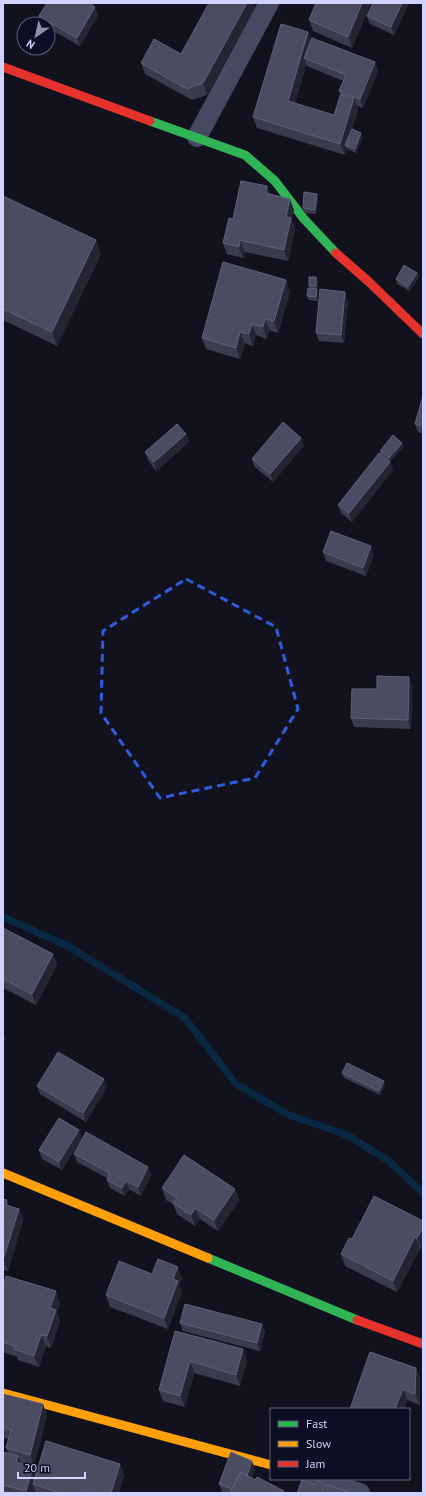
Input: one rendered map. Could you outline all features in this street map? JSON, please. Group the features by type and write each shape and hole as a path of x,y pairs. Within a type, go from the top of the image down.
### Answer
{"street":[{"path":"197,137 269,3"},
{"path":"3,67 245,155 275,181 304,219 331,249 368,281 423,334"},
{"path":"3,1173 360,1321 423,1344"},
{"path":"3,1393 270,1465"},
{"path":"318,1480 360,1493"}],"highlighted area":[{"path":"186,579 276,627 298,709 255,778 160,798 101,713 103,631"}],"building":[{"path":"47,3 89,3 95,7 77,38 56,26 56,16 39,16"},
{"path":"209,3 247,3 203,83 187,89 141,63 154,39 181,54"},
{"path":"316,3 362,3 348,37 309,20"},
{"path":"373,3 402,3 391,27 367,16"},
{"path":"281,24 308,32 288,101 334,115 341,94 354,98 340,144 253,117"},
{"path":"312,38 375,62 360,99 339,91 346,75 304,58"},
{"path":"352,129 361,133 355,149 345,145"},
{"path":"241,181 267,186 266,193 290,199 286,217 291,218 284,250 240,240 239,247 223,243 229,218 233,219"},
{"path":"304,192 317,194 315,210 303,208"},
{"path":"3,196 96,240 52,332 3,309"},
{"path":"223,262 286,280 274,321 265,319 263,327 252,324 249,334 240,332 236,348 202,338"},
{"path":"404,265 417,273 408,287 396,279"},
{"path":"309,277 316,277 316,286 309,286"},
{"path":"308,288 317,289 316,297 307,296"},
{"path":"320,289 345,292 341,335 316,333"},
{"path":"423,396 423,426 415,424"},
{"path":"283,422 301,438 270,474 252,459"},
{"path":"177,424 186,434 154,462 145,452"},
{"path":"393,435 402,443 389,458 380,451"},
{"path":"379,453 390,462 349,513 338,505"},
{"path":"331,531 371,546 363,568 323,552"},
{"path":"377,676 409,677 408,720 351,718 352,689 377,689"},
{"path":"3,928 53,954 32,994 3,979"},
{"path":"58,1052 104,1079 83,1113 37,1086"},
{"path":"347,1063 384,1081 379,1091 342,1073"},
{"path":"59,1118 79,1130 59,1162 39,1150"},
{"path":"86,1132 148,1167 138,1187 126,1181 122,1188 107,1180 110,1173 74,1154"},
{"path":"184,1155 235,1189 214,1220 195,1208 191,1215 173,1203 177,1198 162,1188"},
{"path":"374,1196 423,1221 423,1227 417,1238 415,1237 393,1281 341,1254 349,1238 352,1239"},
{"path":"3,1199 7,1200 6,1205 19,1209 3,1260"},
{"path":"158,1259 178,1267 173,1279 178,1281 164,1318 106,1295 119,1261 152,1274"},
{"path":"6,1276 56,1291 50,1308 56,1310 47,1336 41,1335 34,1356 14,1349 15,1346 3,1342 3,1286"},
{"path":"185,1304 262,1324 257,1343 180,1323"},
{"path":"175,1331 243,1349 236,1375 190,1361 180,1396 159,1390"},
{"path":"370,1352 416,1368 415,1394 403,1389 395,1408 350,1408"},
{"path":"3,1394 43,1404 30,1455 6,1448 11,1430 3,1428"},
{"path":"46,1441 120,1464 111,1493 92,1493 83,1490 82,1493 60,1493 33,1484"},
{"path":"3,1452 18,1456 16,1462 33,1467 26,1491 3,1485"},
{"path":"231,1452 252,1461 247,1476 241,1472 232,1489 219,1484"},
{"path":"241,1472 255,1480 257,1477 284,1491 283,1493 230,1493"},
{"path":"302,1480 316,1485 318,1481 326,1485 323,1493 297,1493"},
{"path":"328,1485 349,1492 349,1493 325,1493"}],"waterway":[{"path":"3,917 66,945 185,1018 236,1084 289,1115 347,1135 389,1161 423,1193"}],"traffic: fast":[{"path":"150,121 245,155 275,181 304,219 336,253"},
{"path":"208,1258 357,1320"}],"traffic: slow":[{"path":"3,1173 208,1258"},
{"path":"3,1393 270,1465"}],"traffic: jam":[{"path":"3,67 150,121"},
{"path":"336,253 368,281 423,334"},
{"path":"357,1320 423,1344"}]}
